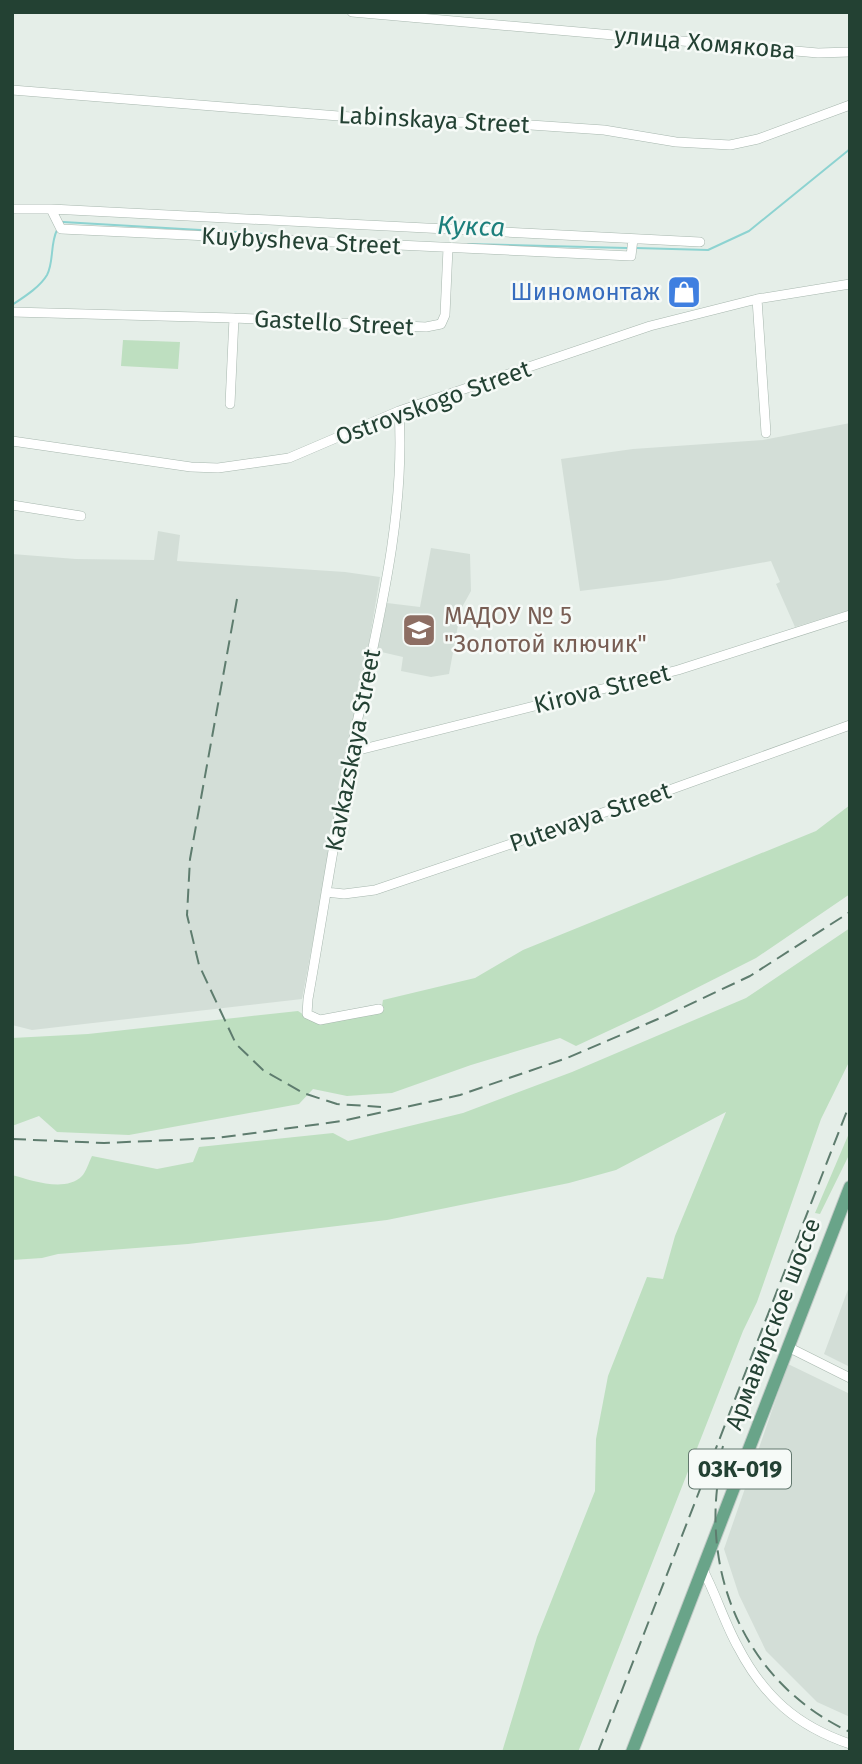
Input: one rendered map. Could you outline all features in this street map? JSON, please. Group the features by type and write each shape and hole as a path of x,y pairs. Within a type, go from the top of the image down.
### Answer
{"main road":[{"name":"Армавирское шоссе","path":"632,1752 850,1186"}],"street":[{"name":"улица Хомякова","path":"352,12 818,53 850,52"},
{"name":"Labinskaya Street","path":"12,90 389,120 604,130 676,142 730,145 758,139 850,105"},
{"name":"Kuybysheva Street","path":"12,209 51,209 632,245 700,242"},
{"name":"Kuybysheva Street","path":"51,209 61,229 631,256 632,245"},
{"name":"Gastello Street","path":"12,312 426,327 441,324 445,315 448,248"},
{"name":"Ostrovskogo Street","path":"12,441 218,468 289,458 399,411 650,326 757,299 850,284"},
{"path":"757,299 766,433"},
{"name":"Gastello Street","path":"230,404 234,318"},
{"name":"Kavkazskaya Street","path":"379,1009 320,1020 307,1014 326,892 387,572 400,488 399,411"},
{"path":"12,505 81,516"},
{"name":"Kirova Street","path":"351,752 678,670 850,615"},
{"name":"Putevaya Street","path":"326,892 344,894 375,890 661,793 850,725"},
{"path":"788,1347 850,1378"},
{"path":"702,1568 737,1646 760,1684 789,1713 822,1735 850,1744"}],"shaded area":[{"path":"850,423 850,610 795,627 776,584 780,582 771,561 668,580 580,591 561,459 633,449 763,440"},
{"path":"158,531 180,535 177,561 345,572 380,577 302,999 32,1030 12,1025 12,554 76,559 154,560"},
{"name":"МАДОУ № 5 \"Золотой ключик\"","path":"431,548 470,554 471,591 461,609 449,674 431,677 401,671 403,657 377,651 387,603 420,607"},
{"path":"850,1284 850,1367 824,1354"},
{"path":"788,1364 850,1394 850,1717 817,1702 766,1651 739,1595 724,1549"}],"green space":[{"path":"123,340 180,342 178,369 121,366"},
{"path":"850,805 850,894 756,958 576,1046 560,1038 392,1093 347,1096 313,1089 299,1104 129,1135 57,1132 39,1116 12,1126 12,1038 88,1034 298,1011 316,1023 381,1012 383,1000 475,978 523,950 816,831"},
{"path":"850,928 850,1060 821,1119 757,1302 743,1331 578,1752 502,1752 537,1637 595,1491 596,1439 608,1376 647,1277 663,1279 675,1236 726,1112 616,1170 569,1183 387,1220 188,1244 12,1260 12,1175 48,1184 67,1184 82,1176 92,1156 157,1169 193,1162 199,1147 333,1133 348,1141 463,1113 572,1072 746,998"},
{"path":"850,1131 850,1153 820,1214 815,1213"}],"waterway":[{"name":"Кукса","path":"636,248 708,250 749,231 850,149"},
{"name":"Кукса","path":"63,222 267,234"},
{"name":"Кукса","path":"12,305 36,288 47,275 57,230"},
{"name":"Кукса","path":"468,244 627,248"}],"railway":[{"path":"237,599 190,859 187,915 199,965 236,1044 263,1070 303,1093 337,1104 381,1107"},
{"path":"12,1139 104,1143 217,1138 342,1121 460,1095 567,1058 665,1016 750,976 850,912"},
{"path":"598,1752 850,1103"},
{"path":"723,1446 717,1489 716,1527 720,1564 729,1599 744,1632 763,1663 788,1690 817,1713 850,1732"}],"place":[{"name":"Шиномонтаж","path":"684,292"},
{"name":"МАДОУ № 5 \"Золотой ключик\"","path":"419,630"}]}
